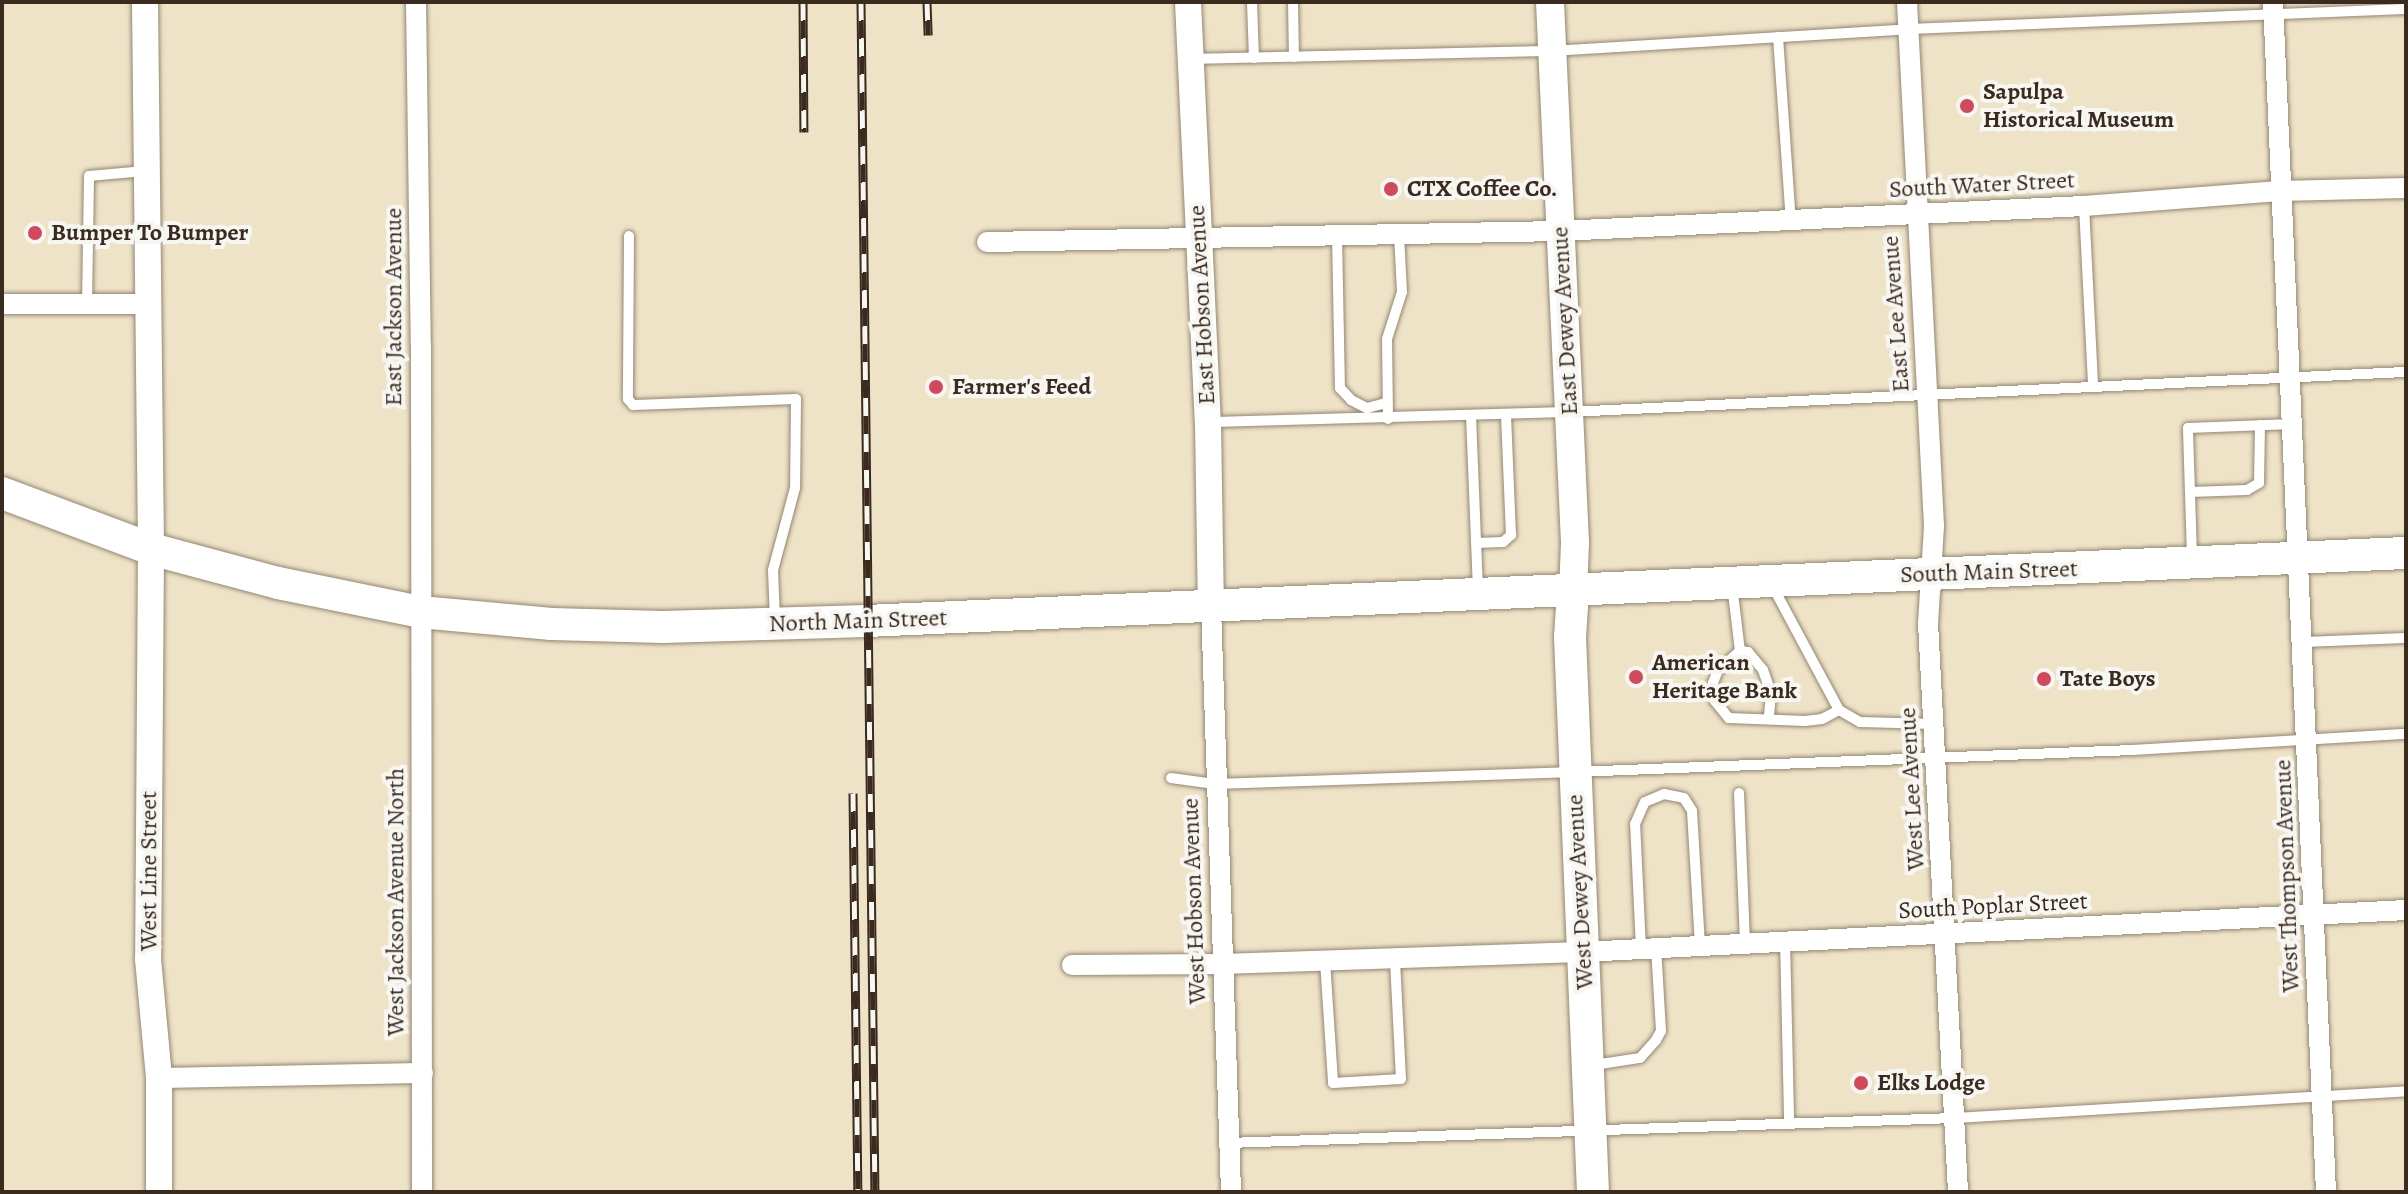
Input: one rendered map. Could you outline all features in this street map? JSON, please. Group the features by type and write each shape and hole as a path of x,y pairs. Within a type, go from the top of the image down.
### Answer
{"main road":[{"name":"East Dewey Avenue","path":"1550,2 1575,552 1573,592"},
{"name":"North Main Street","path":"2,493 151,549 278,583 420,612 551,624 775,625 1573,592"},
{"name":"South Main Street","path":"1573,592 2406,553"},
{"name":"West Dewey Avenue","path":"1573,592 1570,628 1593,1192"}],"street":[{"name":"West Line Street","path":"145,2 151,549 148,959 159,1078 159,1192"},
{"name":"East Jackson Avenue","path":"416,2 420,612"},
{"name":"East Hobson Avenue","path":"1188,2 1208,422 1211,607"},
{"name":"East Lee Avenue","path":"1907,2 1934,526 1931,575"},
{"name":"West Thompson Avenue","path":"2274,8 2279,191 2308,737 2326,1192"},
{"name":"South Water Street","path":"987,242 1560,231 2084,206 2279,191 2406,188"},
{"path":"2,304 148,304"},
{"name":"West Lee Avenue","path":"1931,575 1928,613 1938,757 1958,1192"},
{"name":"West Hobson Avenue","path":"1211,607 1231,1192"},
{"name":"West Jackson Avenue North","path":"420,612 422,1192"},
{"name":"South Poplar Street","path":"1072,965 1222,964 1583,952 1745,941 1946,935 2406,910"},
{"path":"159,1078 423,1073"}],"lane":[{"path":"1252,2 1254,58"},
{"path":"1293,2 1294,57"},
{"path":"1191,59 1552,51 2274,8 2406,9"},
{"path":"1778,37 1791,221"},
{"path":"87,305 89,176 147,171"},
{"path":"2084,206 2093,385"},
{"path":"1388,419 1387,339 1402,292 1399,234"},
{"path":"1337,235 1340,388 1351,400 1367,408 1386,403"},
{"path":"629,236 628,399 633,405 796,399 795,488 773,570 775,625"},
{"path":"1208,422 1506,415 2406,372"},
{"path":"1476,543 1503,542 1511,535 1506,415"},
{"path":"1471,416 1478,596"},
{"path":"2192,563 2188,428 2292,424"},
{"path":"2190,492 2247,490 2259,483 2260,425"},
{"path":"1770,581 1839,710 1860,722 1935,724"},
{"path":"1732,583 1740,651"},
{"path":"2303,642 2406,638"},
{"path":"1769,717 1771,693 1763,670 1748,652 1740,651 1718,670 1713,683 1715,701 1729,718 1753,721 1769,717 1805,721 1822,719 1839,710"},
{"path":"1171,778 1215,784 1575,772 2133,750 2308,737 2406,734"},
{"path":"1739,793 1745,941"},
{"path":"1588,1065 1640,1058 1661,1031 1635,824 1645,802 1664,794 1684,798 1692,811 1700,945"},
{"path":"1785,940 1789,1123"},
{"path":"1325,961 1333,1083 1401,1079 1395,959"},
{"path":"1228,1143 1956,1118 2323,1093 2406,1091"}],"railway":[{"path":"803,2 804,132"},
{"path":"861,2 875,1192"},
{"path":"927,2 928,35"},
{"path":"853,793 858,1192"}],"place":[{"name":"Sapulpa Historical Museum","path":"1967,106"},
{"name":"CTX Coffee Co.","path":"1391,189"},
{"name":"Bumper To Bumper","path":"35,233"},
{"name":"Farmer's Feed","path":"936,387"},
{"name":"American Heritage Bank","path":"1636,677"},
{"name":"Tate Boys","path":"2044,679"},
{"name":"Elks Lodge","path":"1861,1083"}]}
